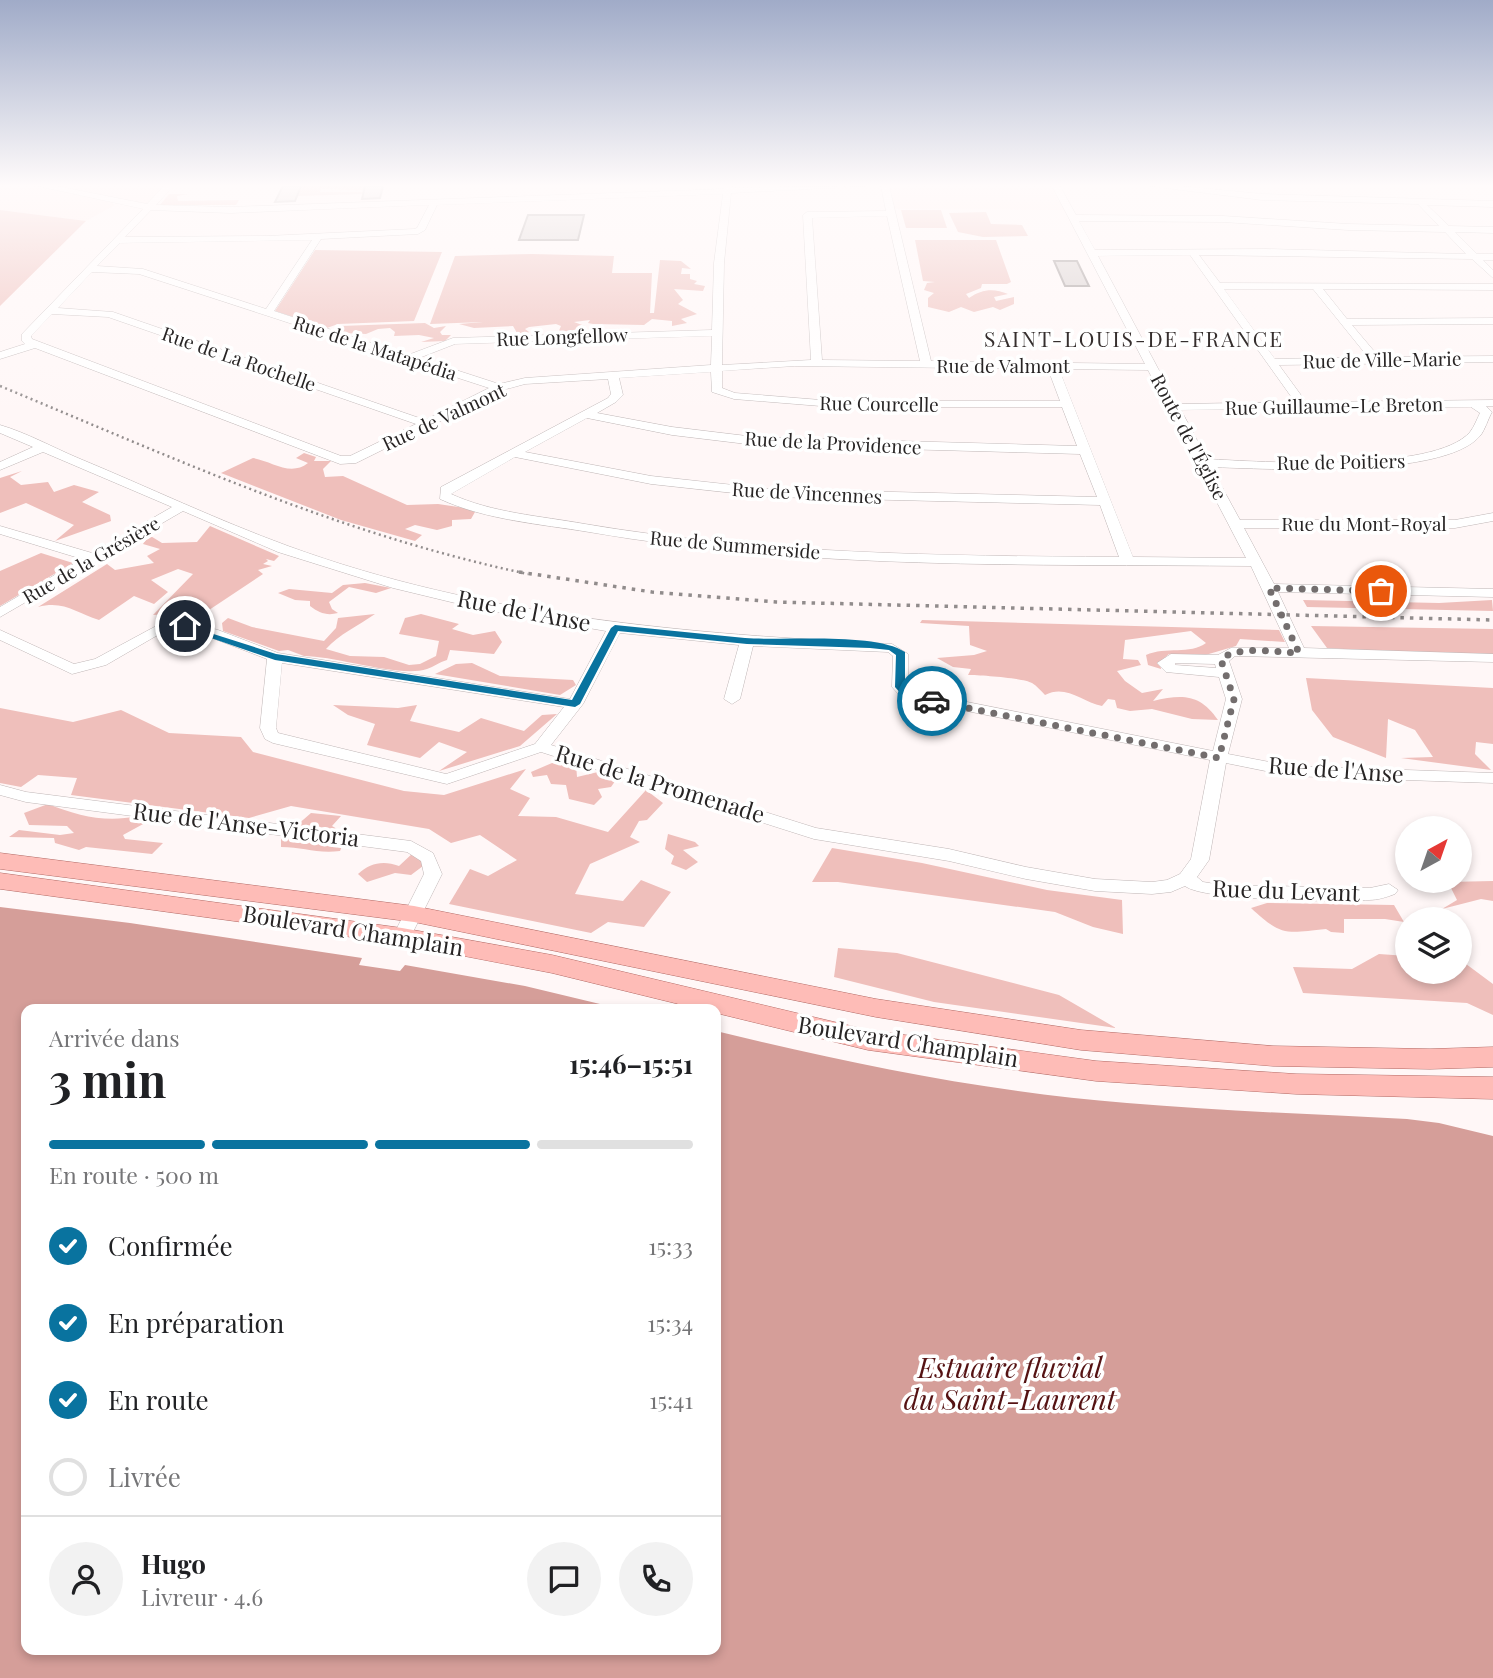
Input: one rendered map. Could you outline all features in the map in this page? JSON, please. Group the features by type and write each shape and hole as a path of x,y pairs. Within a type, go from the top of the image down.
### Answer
{"main road":[{"name":"Boulevard Champlain","path":"0,861 408,925 876,1008 1069,1038 1273,1056 1430,1059 1493,1057"},
{"name":"Boulevard Champlain","path":"0,881 408,925 552,964 718,1004"},
{"name":"Boulevard Champlain","path":"721,1005 868,1040 1096,1071 1296,1084 1493,1087"}],"street":[{"path":"0,356 32,345 26,336 94,264"},
{"path":"268,313 300,264"},
{"path":"717,367 720,264"},
{"path":"810,264 817,363"},
{"path":"903,264 926,365"},
{"name":"Route de l'Église","path":"1098,264 1269,588 1299,653"},
{"path":"1202,264 1304,407"},
{"name":"Rue de la Matapédia","path":"89,269 140,271 499,388"},
{"path":"1218,286 1493,287"},
{"path":"1315,286 1376,361"},
{"name":"Rue de La Rochelle","path":"49,311 109,314 426,424"},
{"path":"1346,322 1493,321"},
{"name":"Rue Longfellow","path":"410,358 442,344 466,340 717,333"},
{"name":"Rue de Valmont","path":"32,345 340,460 352,460 499,388 525,381 717,367 817,363 1152,367"},
{"name":"Rue de Ville-Marie","path":"1272,362 1493,359"},
{"path":"1052,366 1127,559"},
{"name":"Rue Courcelle","path":"717,367 716,390 734,397 833,404 1066,404"},
{"name":"Rue de Summerside","path":"612,375 618,395 445,490 444,496 504,513 578,528 714,545 892,556 1255,562"},
{"name":"Rue Guillaume-Le Breton","path":"1174,407 1493,403"},
{"name":"Rue de Poitiers","path":"1204,463 1348,466 1415,460 1453,448 1478,429 1485,421 1486,412 1475,404"},
{"name":"Rue de la Providence","path":"584,414 672,431 755,441 1083,450"},
{"name":"Rue de l'Anse","path":"0,429 283,548 398,585 491,607 615,628 747,641 892,648 901,654 900,687 907,695 1219,758 1303,772 1493,778"},
{"path":"0,466 44,447"},
{"name":"Rue de Vincennes","path":"514,453 651,480 770,494 1103,501"},
{"name":"Rue de la Grésière","path":"0,613 182,506"},
{"name":"Rue du Mont-Royal","path":"1235,524 1455,524 1493,517"},
{"path":"0,530 94,558"},
{"path":"1269,588 1493,593"},
{"path":"0,635 72,669 83,669 173,626 197,629 275,657 575,704"},
{"path":"541,747 575,704 615,628"},
{"path":"732,699 747,641"},
{"path":"1186,878 1200,860 1219,758 1234,699 1225,662 1299,653 1493,658"},
{"name":"Rue de la Promenade","path":"275,657 268,728 271,736 279,740 447,779 541,747 814,833 949,855 1026,873 1095,885 1152,888 1171,886 1186,878"},
{"name":"Rue de l'Anse-Victoria","path":"0,790 26,797 411,847 426,855 432,863 433,874 408,925"},
{"name":"Rue du Levant","path":"1186,878 1198,887 1222,891 1370,894 1389,890"}],"shaded area":[{"path":"0,264 42,264 0,306"},
{"path":"306,264 437,264 414,321 338,324 327,328 275,311"},
{"path":"452,264 613,264 612,273 652,273 650,313 654,313 660,264 685,264 691,269 682,268 681,274 690,274 690,279 697,281 694,284 705,286 703,291 674,289 683,300 678,304 697,314 681,319 687,323 672,326 672,321 652,319 644,325 593,324 588,323 590,320 574,322 585,326 577,330 578,335 558,333 561,326 556,324 529,327 525,329 529,332 524,336 517,333 513,326 474,328 459,324 483,322 430,324"},
{"path":"920,264 1005,264 1011,282 982,284 981,288 966,294 969,298 983,291 998,291 1008,294 994,297 996,301 1014,297 1014,304 1000,310 993,307 974,312 961,307 949,312 928,307 928,298 934,293 924,290 927,283 935,282 923,281"},
{"path":"425,323 434,328 446,326 440,332 442,335 451,335 445,341 421,342 434,338 419,335 394,336 395,332 390,328 366,334 343,333 340,326"},
{"path":"304,453 316,457 314,461 331,461 323,469 325,477 343,476 407,505 438,504 475,512 471,519 452,520 452,526 437,530 415,525 405,529 422,535 415,541 341,520 221,473 253,458 294,469 308,463 296,458"},
{"path":"22,471 10,477 21,485 48,482 54,492 74,485 99,492 82,502 110,515 111,521 55,541 74,525 26,503 0,513 0,478"},
{"path":"210,526 279,556 274,561 266,559 268,561 263,564 272,566 258,570 263,574 206,612 153,615 193,574 178,569 151,580 168,592 154,604 134,596 99,620 63,606 38,607 107,564 115,570 154,563 147,556 160,549 143,544 149,535 162,543 197,542"},
{"path":"41,553 73,563 0,606 0,571"},
{"path":"365,583 391,588 376,593 349,587 329,602 332,609 338,613 334,614 317,610 310,606 310,601 295,600 278,593 289,589 332,593 343,585"},
{"path":"1303,600 1439,603 1492,600 1493,611 1307,607"},
{"path":"375,614 343,634 326,649 350,656 384,657 409,665 420,664 436,656 439,641 399,634 405,618 421,614 459,624 452,629 473,635 495,631 502,642 494,654 450,650 447,660 430,668 401,671 304,656 288,650 279,651 223,631 222,623 228,618 252,627 324,641 336,628 338,618"},
{"path":"922,620 1279,630 1285,642 1240,639 1236,646 1202,656 1169,654 1160,662 1161,669 1148,665 1146,655 1193,649 1206,643 1191,631 1125,640 1123,659 1138,660 1141,665 1117,671 1125,681 1142,693 1163,689 1153,701 1173,697 1190,698 1204,705 1218,720 1192,719 1152,709 1130,711 1117,708 1115,700 1108,699 1102,706 1067,693 1053,692 1045,695 1032,683 1020,680 968,675 971,669 953,667 937,658 974,655 987,651 970,645 969,626 920,623"},
{"path":"1311,626 1493,629 1493,658 1327,648"},
{"path":"472,663 500,676 573,680 576,685 560,695 435,674 456,664"},
{"path":"1306,678 1493,688 1493,744 1476,742 1475,754 1491,770 1401,758 1433,757 1415,730 1388,719 1386,758 1333,737 1312,710"},
{"path":"333,705 398,708 417,705 410,721 459,732 481,718 524,731 542,715 557,714 520,746 439,771 467,752 439,742 420,758 367,745 375,724 348,715"},
{"path":"0,708 73,722 121,710 169,733 241,737 253,752 404,791 444,795 526,769 510,789 530,798 518,816 556,817 608,832 646,790 663,803 647,820 639,821 630,837 640,842 590,864 575,894 623,901 641,880 671,892 644,927 608,922 591,933 449,904 470,869 488,876 517,860 480,835 451,843 429,829 291,806 249,818 71,795 77,778 38,775 21,787 0,783"},
{"path":"559,760 576,764 577,777 598,772 620,774 611,787 598,789 602,797 594,805 569,799 566,785 551,784 547,775 533,777 531,772"},
{"path":"48,804 92,817 114,819 138,816 145,823 123,835 125,839 163,843 152,854 86,847 79,850 55,843 54,838 9,837 19,830 60,835 74,833 67,826 29,825 24,813"},
{"path":"311,813 341,816 332,826 347,835 340,851 281,847 281,839"},
{"path":"668,834 695,842 699,846 683,850 698,862 686,870 671,864 674,856 665,849"},
{"path":"832,848 922,863 1047,890 1122,900 1123,934 1093,927 1055,912 838,882 812,882"},
{"path":"414,852 424,857 423,866 411,875 395,873 367,882 358,874 377,864 399,866"},
{"path":"1472,881 1493,881 1493,901 1481,899 1445,907 1457,900 1454,893 1472,893"},
{"path":"1267,903 1394,905 1395,921 1344,919 1344,933 1326,929 1293,932 1270,924 1251,908"},
{"path":"838,948 897,953 1059,995 1116,1028 934,1002 834,977"},
{"path":"1379,954 1395,955 1395,984 1472,984 1472,968 1493,984 1493,1015 1467,1003 1303,993 1293,967 1352,969"}],"water":[{"name":"Estuaire fluvial du Saint-Laurent","path":"0,907 130,923 362,958 359,965 400,971 405,965 525,986 600,1004 21,1004 21,1655 721,1655 721,1032 818,1055 1023,1092 1162,1106 1407,1119 1439,1123 1493,1136 1493,1678 0,1678"}],"building":[{"path":"1055,264 1079,264 1089,286 1065,286"}],"railway":[{"path":"0,386 195,467 324,516 391,538 521,572"},
{"path":"521,572 652,592 776,602 1493,620"},
{"path":"521,572 528,574"}],"way so far":[{"path":"932,701 1219,758 1234,699 1221,660 1224,656 1242,651 1299,653 1269,588 1381,591"}],"district":[{"name":"SAINT-LOUIS-DE-FRANCE","path":"1134,340"}],"route":[{"path":"185,626 275,657 575,704 615,628 747,641 870,645 892,648 901,654 900,687 907,695 932,701"}]}
